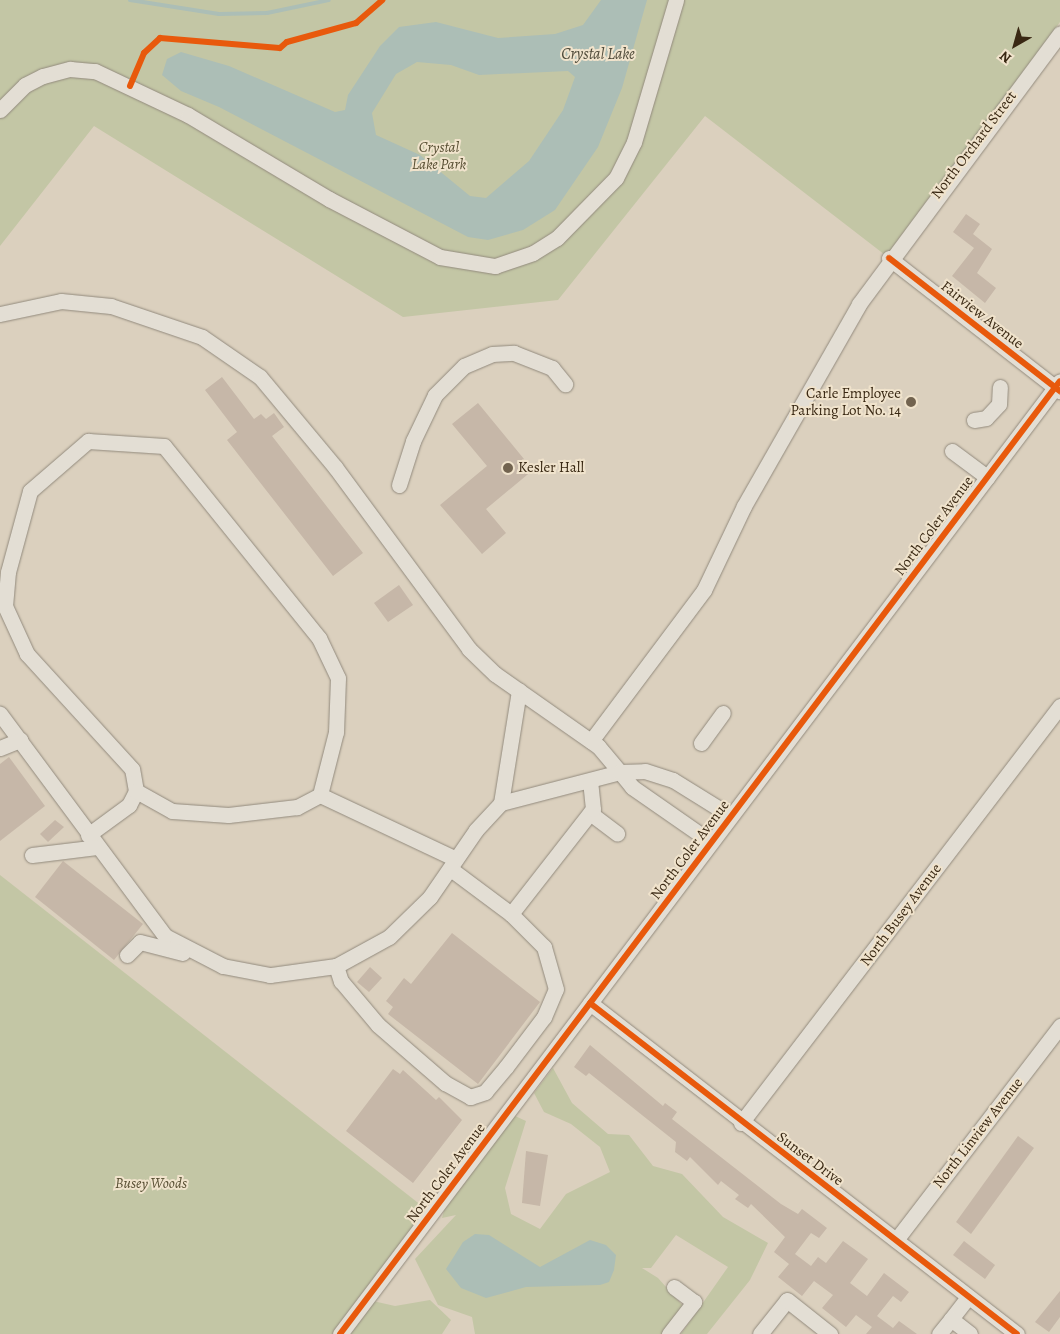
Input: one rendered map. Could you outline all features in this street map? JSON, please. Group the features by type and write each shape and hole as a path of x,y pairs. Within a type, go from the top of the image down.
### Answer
{"street":[{"path":"0,110 25,86 43,76 70,69 95,71 188,115 422,248 463,264 495,266 533,252 557,238 616,178 634,142 676,0"},
{"name":"North Orchard Street","path":"591,740 704,590 747,500 889,258 1060,32"},
{"name":"Fairview Avenue","path":"889,258 1058,386"},
{"path":"0,314 61,301 111,306 202,338 241,363 284,402 469,649 519,690 591,740 632,787 711,842"},
{"path":"399,485 413,441 435,395 464,366 492,354 514,353 552,368 565,384"},
{"name":"North Coler Avenue","path":"340,1334 987,477 1058,386"},
{"path":"974,420 986,418 999,404 1000,387"},
{"path":"32,855 93,841 129,805 136,792 132,769 27,654 5,606 11,555 30,490 88,441 164,446 319,638 338,678 336,732 320,795 297,807 228,815 172,811 136,792"},
{"path":"952,451 987,477"},
{"path":"140,942 270,974 336,966 389,937 454,864 501,804 519,690"},
{"name":"North Busey Avenue","path":"741,1123 1060,706"},
{"path":"701,743 722,713"},
{"path":"0,714 146,915 165,936 201,958"},
{"path":"0,748 20,740"},
{"path":"501,804 620,772 645,771 674,780 731,816"},
{"path":"511,914 590,812 590,781"},
{"path":"320,795 454,864 511,914 544,947 556,989 544,1017 506,1067 485,1092 470,1097 445,1083 378,1025 341,981 336,966"},
{"path":"590,812 617,833"},
{"path":"127,954 140,942 146,915"},
{"name":"Sunset Drive","path":"590,1003 741,1123 896,1240 1016,1334"},
{"name":"North Linview Avenue","path":"896,1240 1060,1026"},
{"path":"669,1334 694,1302 674,1287"},
{"path":"939,1334 968,1297"},
{"path":"760,1334 787,1300 830,1334"},
{"path":"951,1319 970,1334"}],"green space":[{"name":"Crystal Lake Park","path":"0,0 1060,0 1060,22 889,258 705,116 558,300 403,317 94,126 0,246"},
{"name":"Busey Woods","path":"0,875 431,1213 340,1334 0,1334"},
{"path":"553,1068 572,1103 608,1134 629,1135 653,1166 682,1174 723,1217 768,1243 750,1280 707,1334 681,1334 728,1267 676,1235 651,1268 642,1268 658,1278 683,1306 666,1334 475,1334 472,1317 438,1305 415,1259 456,1215 442,1218 446,1203 513,1115 526,1121 505,1188 511,1214 540,1229 566,1194 610,1172 600,1147 571,1124 544,1112 534,1093"},
{"path":"430,1300 451,1320 442,1334 347,1334 373,1301 395,1306"}],"water":[{"name":"Crystal Lake","path":"601,0 647,0 622,88 598,147 555,210 523,230 488,240 468,237 219,107 181,91 162,75 167,59 181,52 229,66 335,112 345,110 348,95 380,46 399,27 436,22 498,38 555,34 583,25","holes":["417,62 451,65 479,75 568,71 575,77 563,110 529,161 486,198 470,196 420,155 376,135 372,113 396,74"]},
{"path":"475,1234 489,1235 540,1267 590,1240 606,1245 616,1255 614,1270 609,1282 600,1285 526,1287 486,1298 461,1288 446,1269 463,1242"}],"building":[{"path":"966,214 980,224 973,234 992,249 977,273 996,288 985,303 952,276 974,248 953,232"},
{"path":"222,377 254,419 261,414 266,419 274,413 284,427 272,436 363,553 333,576 227,440 237,432 205,390"},
{"name":"Kesler Hall","path":"478,403 533,470 486,509 506,533 482,554 440,505 487,466 452,424"},
{"path":"399,585 413,605 388,622 374,603"},
{"path":"9,757 45,806 0,841 0,764"},
{"path":"55,820 64,827 48,842 40,834"},
{"path":"63,861 143,924 114,960 35,897"},
{"path":"452,933 540,1002 478,1084 388,1014 393,1007 386,1001 404,978 411,984"},
{"path":"370,967 382,978 369,992 357,982"},
{"path":"590,1045 663,1106 665,1103 677,1112 672,1119 781,1204 798,1214 802,1209 827,1228 819,1238 811,1233 795,1254 811,1266 818,1257 826,1263 843,1241 868,1259 850,1283 867,1296 884,1273 909,1292 901,1302 893,1296 877,1316 893,1328 899,1321 917,1334 866,1334 872,1327 856,1315 846,1327 822,1308 833,1295 814,1281 802,1296 778,1277 789,1264 774,1252 785,1237 751,1204 748,1208 735,1199 739,1195 721,1181 718,1185 690,1157 687,1161 675,1152 676,1142 589,1073 586,1076 574,1067"},
{"path":"393,1069 400,1074 403,1070 436,1100 439,1097 462,1120 413,1183 346,1131"},
{"path":"1018,1136 1034,1148 971,1234 956,1222"},
{"path":"526,1151 548,1155 540,1206 522,1203"},
{"path":"964,1241 995,1265 985,1279 953,1255"},
{"path":"1060,1291 1060,1317 1049,1332 1035,1322"}],"waterway":[{"path":"130,0 219,14 267,13 329,0"}],"cycle path":[{"path":"130,86 144,53 160,38 280,48 287,42 356,23 382,0"},
{"path":"889,258 1060,391"},
{"path":"340,1334 1060,381"},
{"path":"590,1003 1017,1334"}],"place":[{"name":"Carle Employee Parking Lot No. 14","path":"911,402"},
{"name":"Kesler Hall","path":"508,468"}]}
